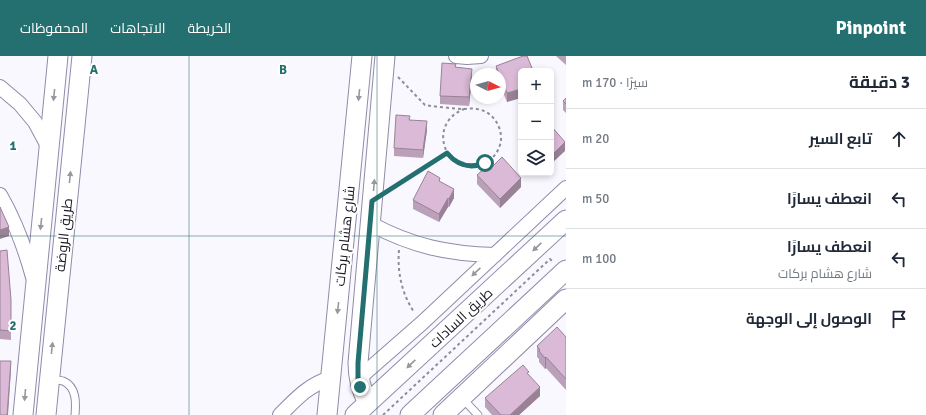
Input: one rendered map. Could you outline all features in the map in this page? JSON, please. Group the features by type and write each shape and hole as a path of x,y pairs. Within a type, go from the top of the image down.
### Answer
{"street":[{"name":"طريق الروضة","path":"23,415 58,56"},
{"name":"طريق الروضة","path":"46,415 82,56"},
{"name":"شارع هشام بركات","path":"327,415 362,56"},
{"path":"456,56 481,56"},
{"name":"شارع هشام بركات","path":"362,409 364,396 358,379 358,363 385,60"},
{"path":"0,87 20,104 35,122 49,148"},
{"path":"280,415 316,383 331,378 345,382 358,379 422,323 566,188"},
{"path":"0,195 12,215 26,250 35,284"},
{"path":"371,224 401,239 423,247 471,255 494,255"},
{"name":"طريق السادات","path":"362,409 564,224"},
{"path":"410,415 564,272"},
{"path":"443,415 566,299"}],"lane":[{"path":"49,380 63,381 73,390 76,397 75,415"},
{"path":"462,398 478,415"}],"path":[{"path":"385,60 425,105 478,109 485,111 496,120 501,134 499,148 491,160 478,166 471,167 457,163 447,153 443,140 445,127 452,116 464,109"},
{"path":"372,201 447,153"},
{"path":"401,239 398,262 401,284 409,305 422,323"},
{"path":"383,415 550,259 564,272"}],"building":[{"path":"523,56 527,56 532,68 518,68 518,90 507,93 506,68 497,68 496,66"},
{"path":"442,63 456,64 455,67 470,69 469,97 440,96"},
{"path":"396,115 410,116 409,120 427,121 423,150 394,148"},
{"path":"554,129 565,142 554,153"},
{"path":"502,157 521,178 500,199 477,175 487,166 490,169"},
{"path":"428,171 440,178 439,181 454,189 439,214 413,200"},
{"path":"0,207 9,227 0,230"},
{"path":"7,250 11,300 11,331 0,330 0,251"},
{"path":"557,327 566,337 566,379 546,357 545,358 537,346"},
{"path":"0,361 11,361 7,415 0,415"},
{"path":"523,365 529,372 527,373 540,387 510,415 501,415 485,398"}],"route":[{"path":"360,387 358,379 358,363 372,201 447,153 457,163 464,166 478,166 485,163"}]}
